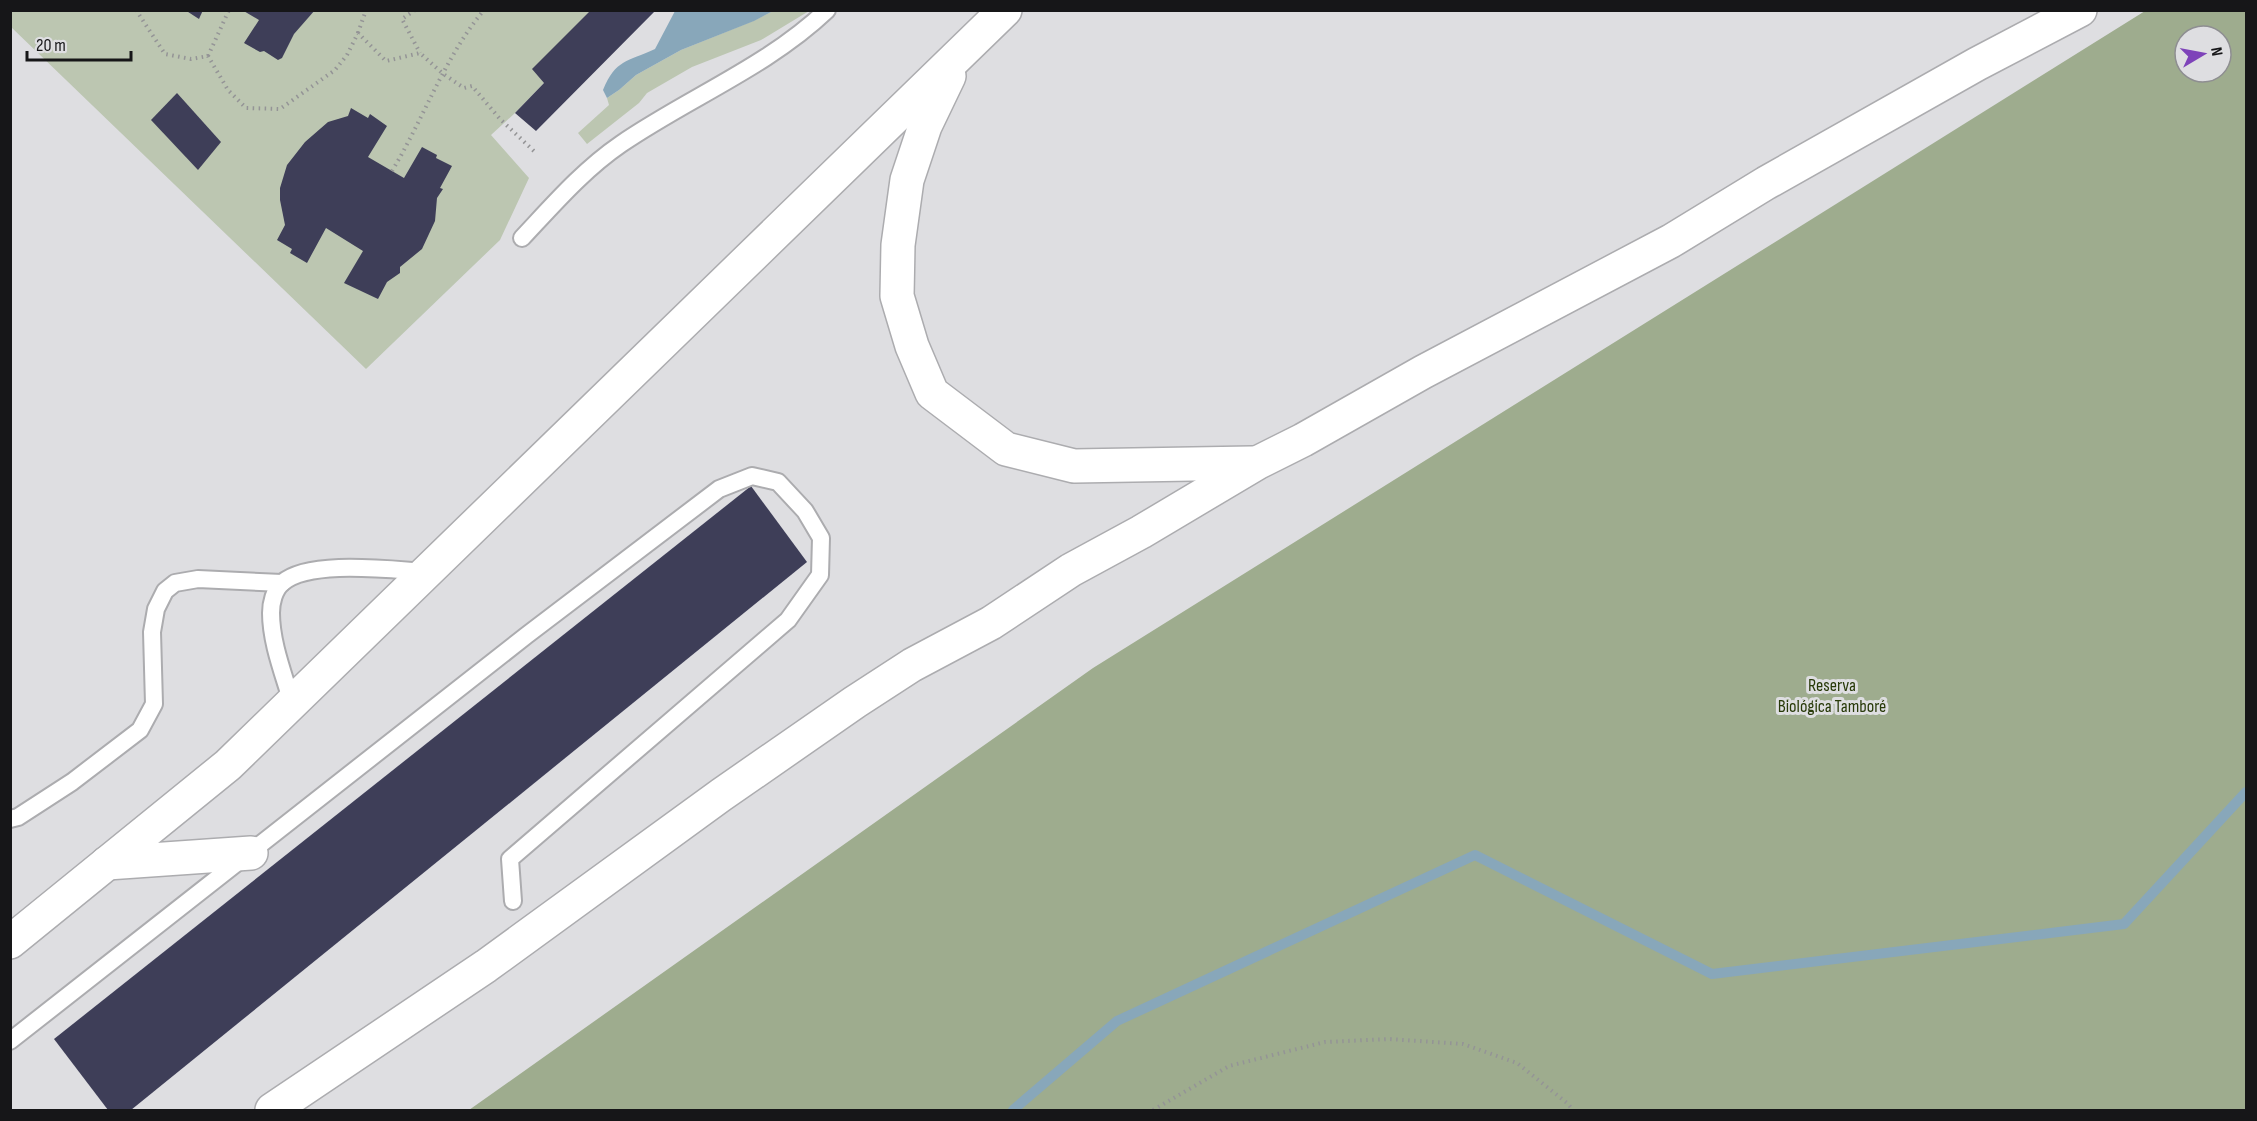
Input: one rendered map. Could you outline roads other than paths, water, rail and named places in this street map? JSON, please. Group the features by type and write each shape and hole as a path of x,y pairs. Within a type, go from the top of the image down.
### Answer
{"main road":[{"path":"10,942 228,765 1005,10"},
{"path":"272,1110 486,966 721,795 855,702 912,666 990,623 1071,570 1142,532 1257,463 1671,241 1766,183 1977,64 2080,10"},
{"path":"961,52 925,126 906,180 898,246 897,296 912,346 932,393 1006,449 1074,466 1257,463"},
{"path":"107,863 251,853"}],"lane":[{"path":"522,238 588,168 621,143 720,86 795,38 827,10"},
{"path":"10,1041 527,635 719,489 752,476 778,482 805,511 821,538 820,574 788,620 510,859 513,901"},
{"path":"292,703 273,632 271,612 274,593 282,583 297,575 318,570 351,568 428,572"},
{"path":"10,819 18,817 72,782 140,730 154,704 152,632 156,609 165,591 175,583 198,579 282,583"}],"water":[{"path":"675,11 773,11 681,50 636,75 607,98 603,90 613,72 623,63 655,49"}],"waterway":[{"path":"1013,1110 1117,1021 1475,855 1712,974 2124,924 2246,792"}],"park label":[{"name":"Reserva Biológica Tamboré","path":"1832,695"}]}
